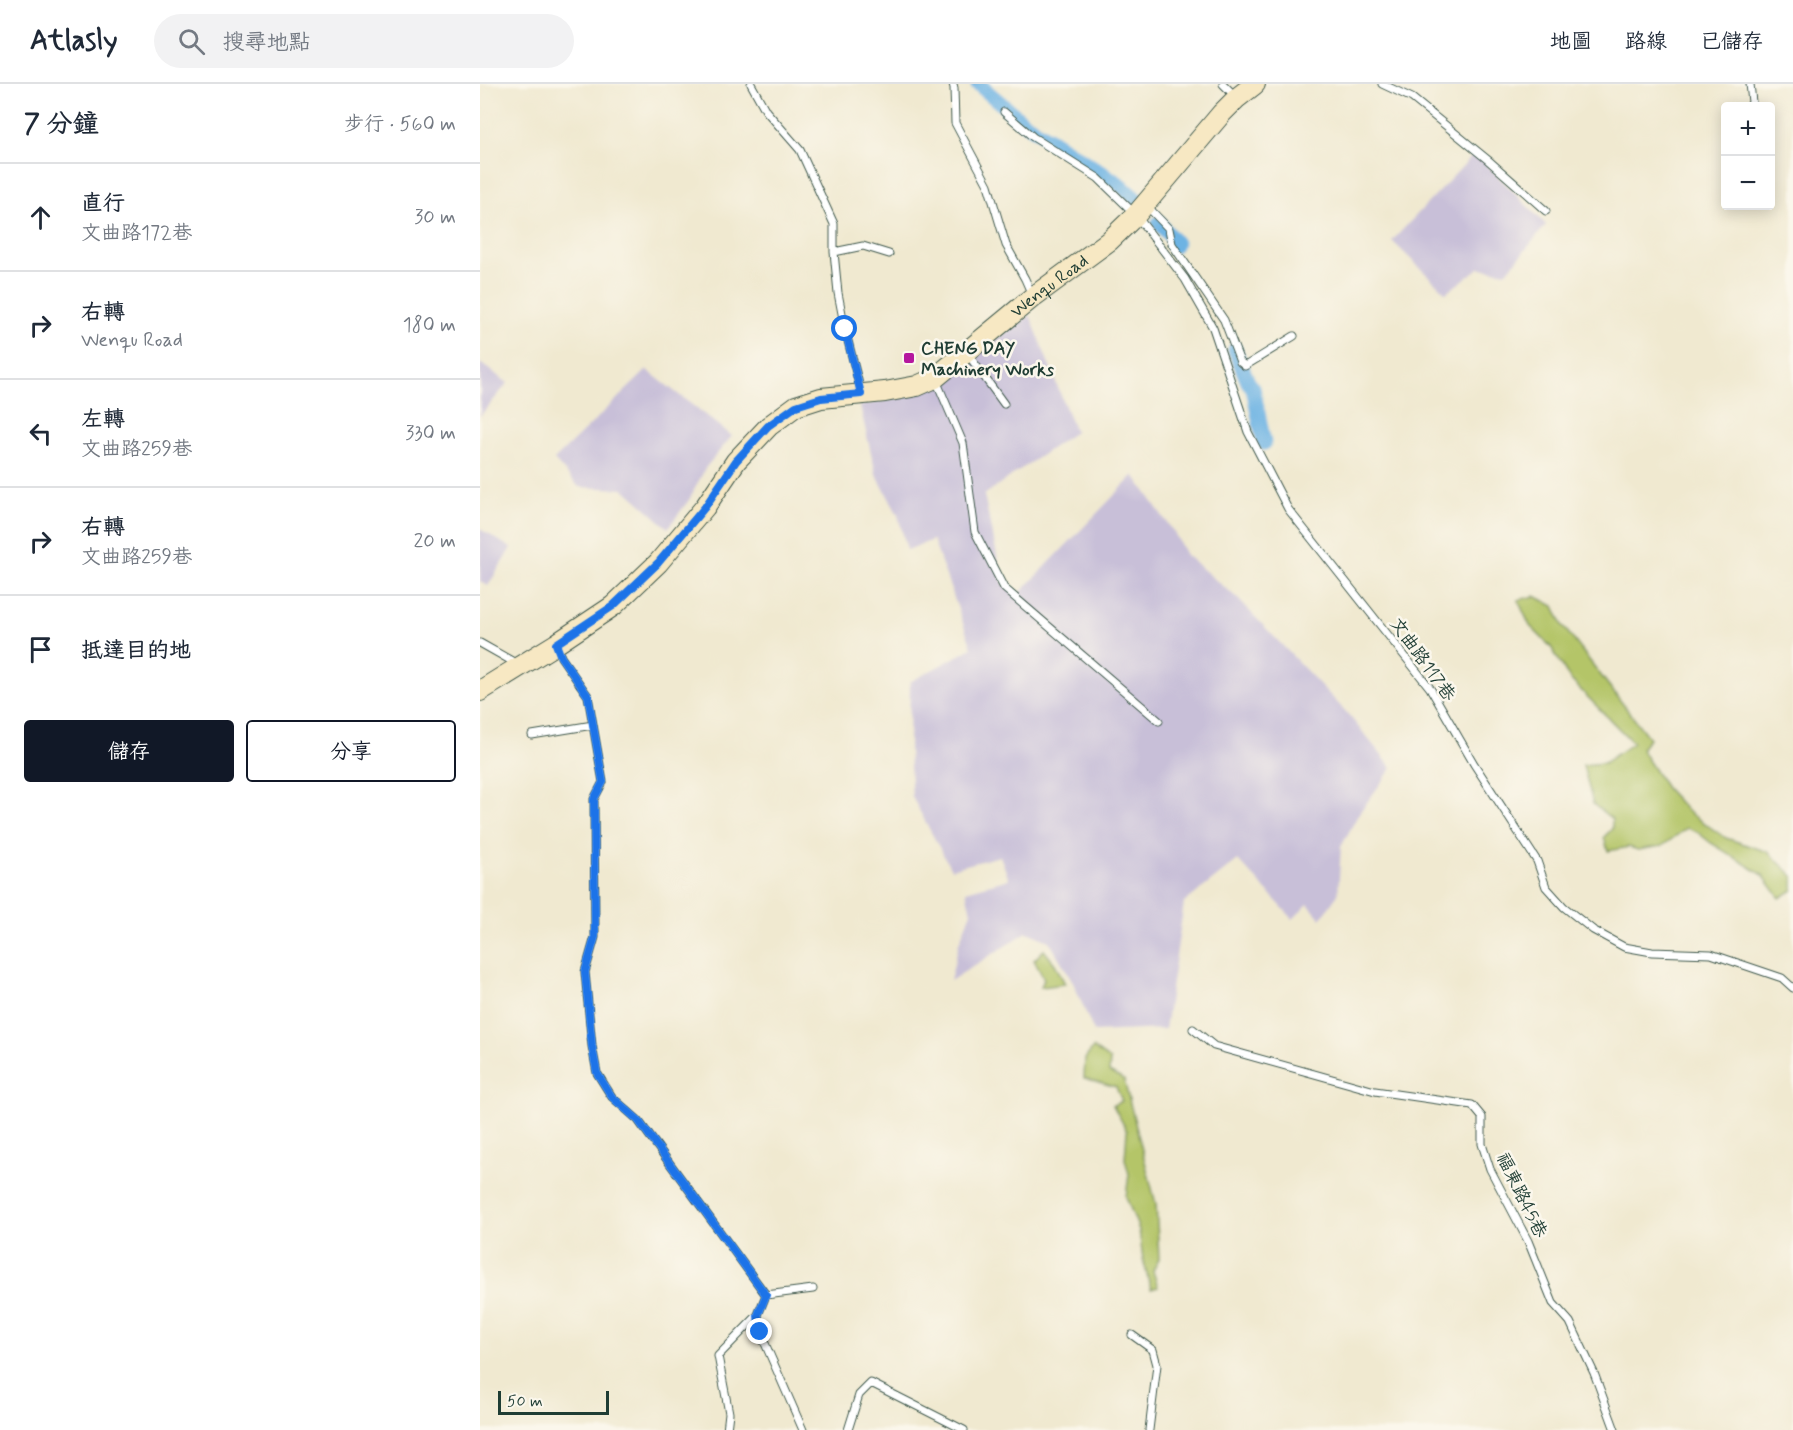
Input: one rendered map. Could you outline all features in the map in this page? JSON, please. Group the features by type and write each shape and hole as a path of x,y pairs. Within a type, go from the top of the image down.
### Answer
{"street":[{"name":"Wenqu Road","path":"480,691 613,606 658,563 705,507 736,461 768,426 796,406 821,398 885,392 917,386 935,378 967,353 1033,297 1109,241 1140,210 1237,98 1255,84"}],"lane":[{"path":"751,84 766,111 800,150 834,224 838,294 861,394"},
{"path":"952,84 955,123 988,185 1006,245 1033,297"},
{"path":"1223,84 1237,98"},
{"path":"1382,84 1412,98 1546,211"},
{"path":"1750,84 1752,102"},
{"path":"1004,112 1034,137 1098,178 1169,229 1172,244 1224,320 1240,362 1245,366 1294,336"},
{"name":"文曲路117巷","path":"1140,210 1185,279 1213,328 1248,432 1288,509 1430,688 1474,764 1537,861 1546,887 1563,907 1593,930 1624,947 1652,952 1711,954 1782,978 1793,988"},
{"path":"834,252 863,246 889,254"},
{"path":"967,353 1004,404"},
{"path":"935,378 963,443 975,532 1004,588 1159,721"},
{"path":"480,643 521,666"},
{"path":"556,644 561,657 588,696 603,782 594,799 595,937 585,972 597,1073 612,1097 638,1120 766,1295"},
{"path":"532,735 592,725"},
{"name":"福東路45巷","path":"1193,1029 1214,1046 1375,1091 1472,1105 1482,1117 1482,1144 1490,1169 1528,1241 1553,1304 1570,1322 1594,1373 1615,1430"},
{"path":"766,1295 813,1289"},
{"path":"727,1430 729,1413 718,1356 758,1315 766,1295"},
{"path":"758,1315 760,1332 803,1430"},
{"path":"1132,1335 1153,1350 1157,1365 1149,1430"},
{"path":"848,1430 859,1395 871,1383 964,1430"}],"shaded area":[{"path":"1475,153 1546,225 1507,272 1479,268 1446,293 1392,241"},
{"path":"1030,315 1075,432 984,495 1003,583 1018,595 1134,475 1175,534 1186,555 1237,598 1347,713 1392,768 1359,813 1341,847 1338,894 1321,919 1308,904 1293,919 1238,860 1184,903 1165,1029 1094,1032 1072,980 1049,941 1027,932 950,981 959,943 971,912 966,891 1009,879 1000,856 951,869 912,797 909,750 910,682 972,648 933,540 907,550 898,515 876,474 860,406 930,388"},
{"path":"480,363 508,383 480,416"},
{"path":"647,370 732,436 706,467 689,500 668,528 624,489 579,487 554,460"},
{"path":"480,529 511,548 488,586 480,581"}],"green space":[{"path":"1535,596 1554,606 1563,626 1649,738 1641,749 1666,788 1688,812 1726,838 1768,852 1793,876 1793,890 1780,898 1763,875 1697,832 1687,828 1662,846 1638,850 1629,847 1608,851 1604,837 1612,829 1612,819 1593,804 1583,765 1604,763 1633,743 1570,679 1551,647 1530,626 1518,600"},
{"path":"1044,950 1055,964 1065,984 1041,987 1044,979 1034,960"},
{"path":"1093,1048 1110,1060 1109,1072 1124,1080 1156,1204 1159,1259 1153,1271 1158,1287 1151,1289 1143,1259 1139,1230 1126,1197 1129,1174 1125,1159 1127,1131 1113,1105 1122,1101 1116,1087 1084,1078 1085,1059"}],"waterway":[{"path":"978,84 1023,122 1118,183 1145,207"},
{"path":"1159,223 1176,243 1174,246"},
{"path":"1235,350 1248,382 1253,388 1264,443"}],"place":[{"name":"CHENG DAY Machinery Works","path":"909,358"}],"route":[{"path":"760,1332 758,1315 766,1295 638,1120 612,1097 597,1073 585,972 595,937 594,799 603,782 588,696 561,657 556,644 613,606 658,563 705,507 736,461 768,426 796,406 821,398 861,394 845,329"}]}
